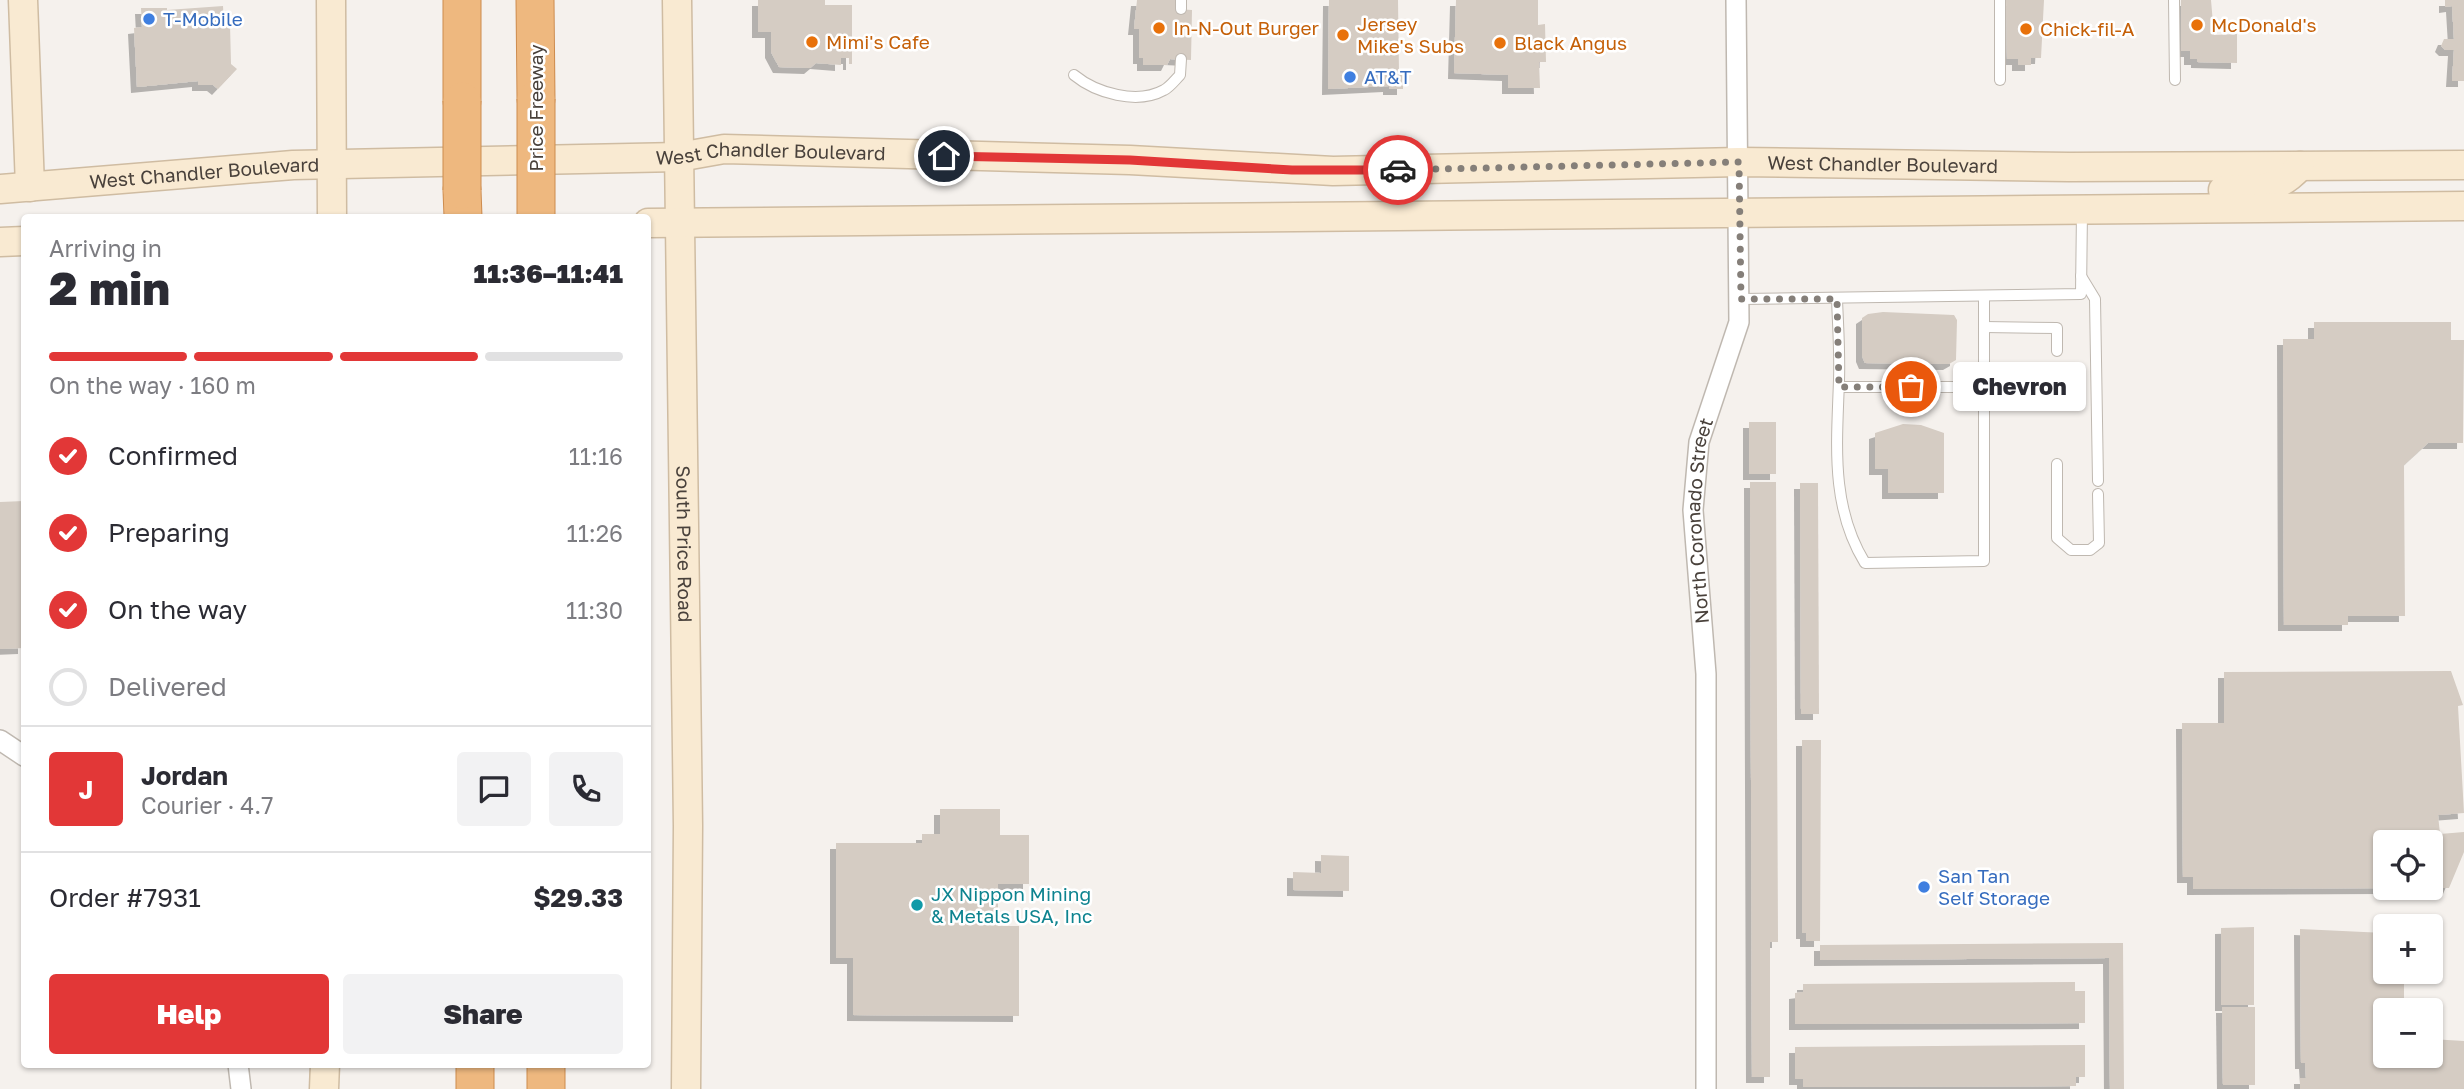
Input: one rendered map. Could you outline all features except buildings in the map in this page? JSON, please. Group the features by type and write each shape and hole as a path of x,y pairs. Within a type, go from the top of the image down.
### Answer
{"highway":[{"path":"462,0 463,214"},
{"name":"Price Freeway","path":"535,0 536,214"},
{"path":"475,1068 475,1089"},
{"path":"546,1068 546,1089"}],"main road":[{"path":"23,0 30,187"},
{"path":"331,0 332,214"},
{"name":"South Price Road","path":"677,0 688,817 686,1089"},
{"name":"West Chandler Boulevard","path":"0,189 332,164 679,157 724,149 1130,160 1332,171 1739,162 1958,166 2464,165"},
{"path":"2149,208 2185,191 2274,186 2286,182 2300,166"},
{"path":"651,223 2464,206"},
{"path":"0,242 21,241"},
{"path":"324,1089 325,1068"}],"street":[{"name":"North Coronado Street","path":"1706,1089 1706,674 1697,576 1695,467 1699,442 1740,322 1736,0"},
{"path":"0,740 21,754"},
{"path":"238,1068 241,1089"}],"lane":[{"path":"2000,0 2000,80"},
{"path":"2174,0 2175,80"},
{"path":"1074,75 1086,85 1105,93 1152,95 1166,90 1180,75 1181,59"},
{"path":"1741,299 1984,298 2081,294 2082,209"},
{"path":"2081,275 2095,299 2098,481"},
{"path":"1837,299 1839,387 1836,450 1841,500 1856,549 1865,563 1984,561 1984,298"},
{"path":"1983,327 2057,328 2057,351"},
{"path":"1839,387 1983,387"},
{"path":"2057,464 2057,538 2071,550 2090,550 2099,543 2098,494"}],"way so far":[{"path":"1398,170 1739,162 1741,299 1837,299 1839,387 1911,387"}],"place":[{"name":"T-Mobile","path":"149,19"},
{"name":"McDonald's","path":"2197,25"},
{"name":"In-N-Out Burger","path":"1159,28"},
{"name":"Chick-fil-A","path":"2026,29"},
{"name":"Jersey Mike's Subs","path":"1343,35"},
{"name":"Mimi's Cafe","path":"812,42"},
{"name":"Black Angus","path":"1500,43"},
{"name":"AT&T","path":"1350,77"},
{"name":"Chevron","path":"1911,387"},
{"name":"San Tan Self Storage","path":"1924,887"},
{"name":"JX Nippon Mining & Metals USA, Inc","path":"917,905"}],"route":[{"path":"944,156 1130,160 1292,170 1398,170"}]}
